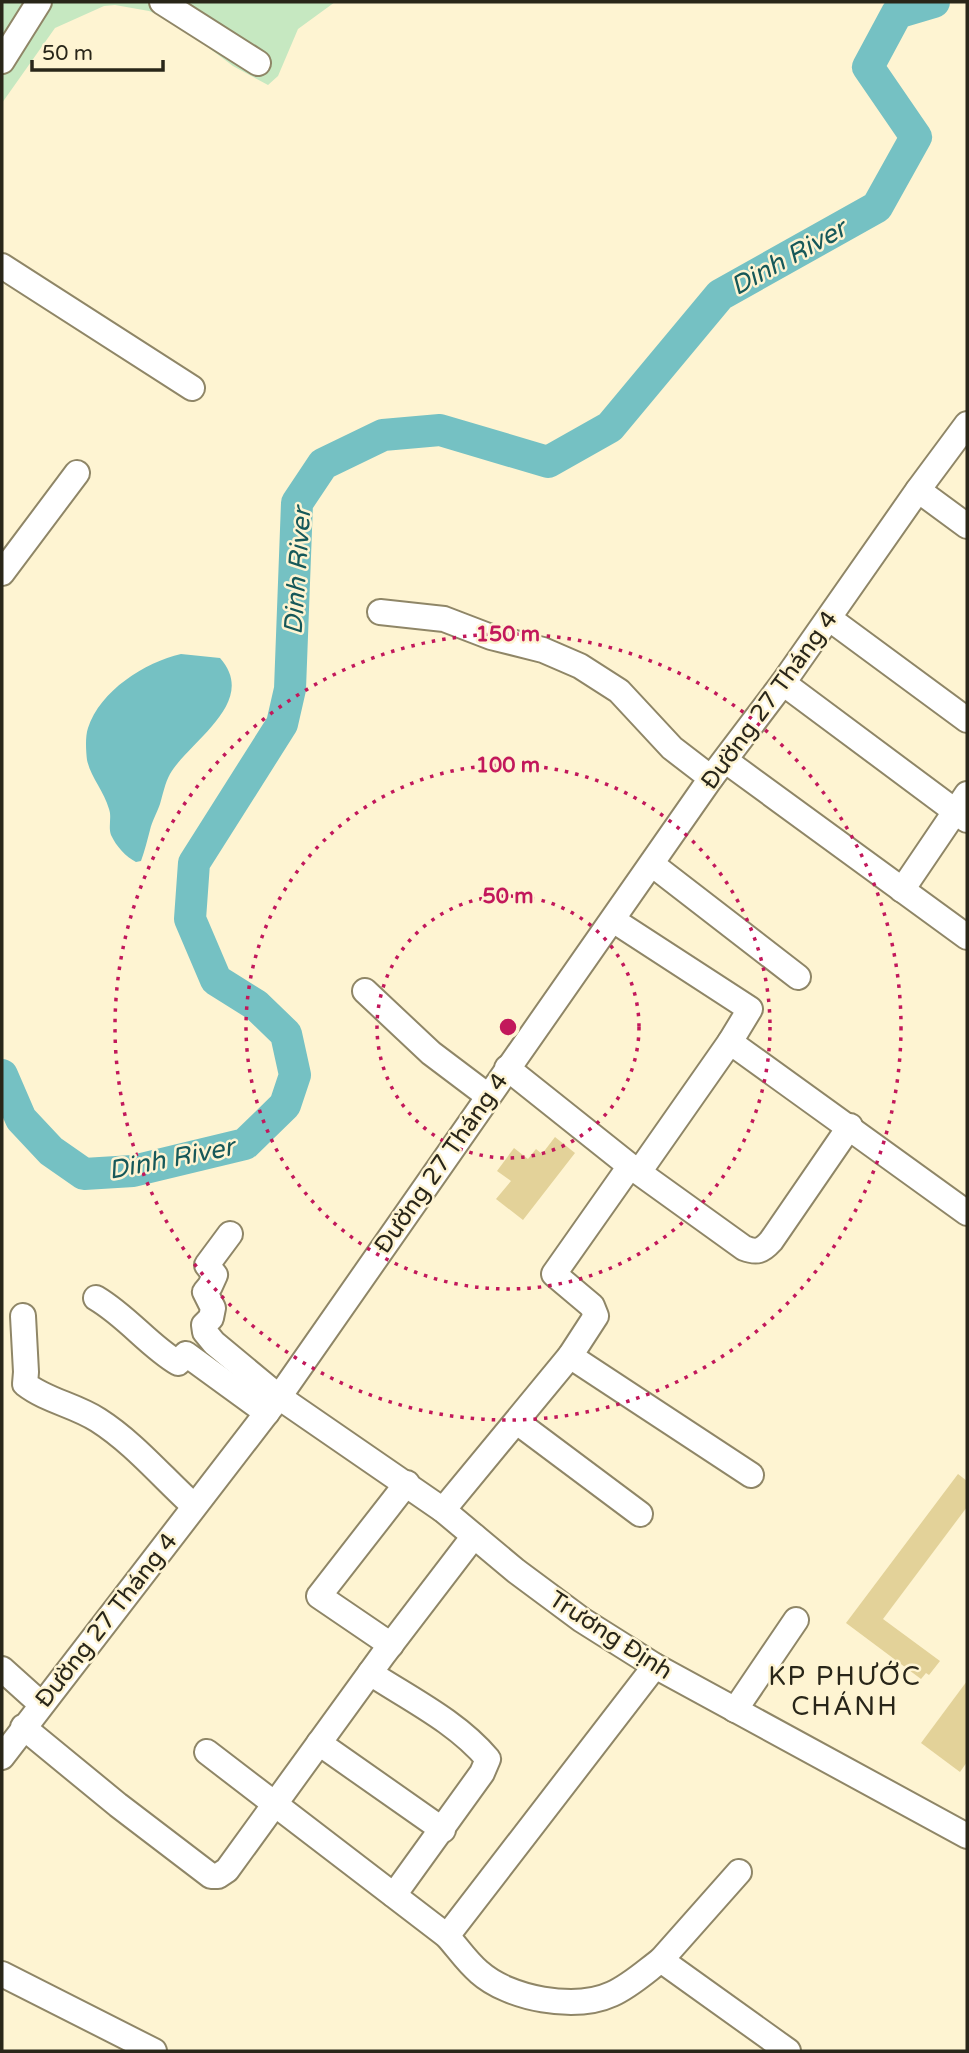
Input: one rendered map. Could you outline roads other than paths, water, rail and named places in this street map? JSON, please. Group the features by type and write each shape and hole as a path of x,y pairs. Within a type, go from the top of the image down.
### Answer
{"street":[{"path":"2,61 39,2"},
{"path":"162,2 258,64"},
{"path":"2,265 192,388"},
{"name":"Đường 27 Tháng 4","path":"2,1757 273,1405 507,1068 967,424"},
{"path":"2,573 77,473"},
{"path":"918,490 967,526"},
{"path":"380,612 444,619 491,637 543,650 580,666 619,691 673,748 719,769 902,890 967,937"},
{"path":"830,619 967,720"},
{"path":"783,683 963,808 902,890"},
{"path":"653,865 798,977"},
{"path":"443,1510 570,1356 596,1316 592,1306 554,1274 730,1042 750,1009 613,920"},
{"path":"365,992 431,1053 488,1096"},
{"path":"730,1042 967,1213"},
{"path":"507,1068 634,1169 753,1252 762,1250 850,1126"},
{"path":"230,1234 207,1265 215,1275 205,1292 213,1308 211,1318 204,1325 205,1332 273,1405"},
{"path":"96,1298 130,1322 166,1356 178,1363 186,1354 273,1405"},
{"path":"23,1316 25,1384 38,1394 94,1417 121,1435 159,1475 194,1506"},
{"path":"570,1356 751,1475"},
{"name":"Trương Định","path":"273,1405 407,1483 516,1571 582,1620 655,1666 967,1836"},
{"path":"517,1422 640,1514"},
{"path":"391,1645 319,1596 407,1483"},
{"path":"23,1727 118,1805 211,1876 218,1876 228,1870 370,1673 474,1536"},
{"path":"736,1710 796,1620"},
{"path":"447,1936 655,1666"},
{"path":"2,1669 41,1704"},
{"path":"370,1673 451,1726 475,1744 488,1759 482,1773 443,1830 394,1895"},
{"path":"319,1743 443,1830"},
{"path":"207,1752 447,1936 479,1972 496,1984 555,2001 593,2000 612,1994 661,1960 739,1872"},
{"path":"661,1960 788,2051"},
{"path":"2,1974 154,2051"}],"water":[{"path":"181,654 220,658 230,674 231,690 227,705 217,720 170,774 141,861 136,862 122,851 111,835 109,809 87,760 87,732 94,715 113,690 139,671"}],"waterway":[{"name":"Dinh River","path":"2,1075 21,1119 51,1151 84,1174 133,1171 245,1144 285,1105 295,1075 286,1034 256,1005 216,980 190,919 194,863 282,724 290,689 297,503 323,464 383,435 440,430 548,462 610,427 720,295 877,207 916,137 868,67 897,13 934,2"}],"district":[{"name":"KP PHƯỚC CHÁNH","path":"845,1691"}]}
